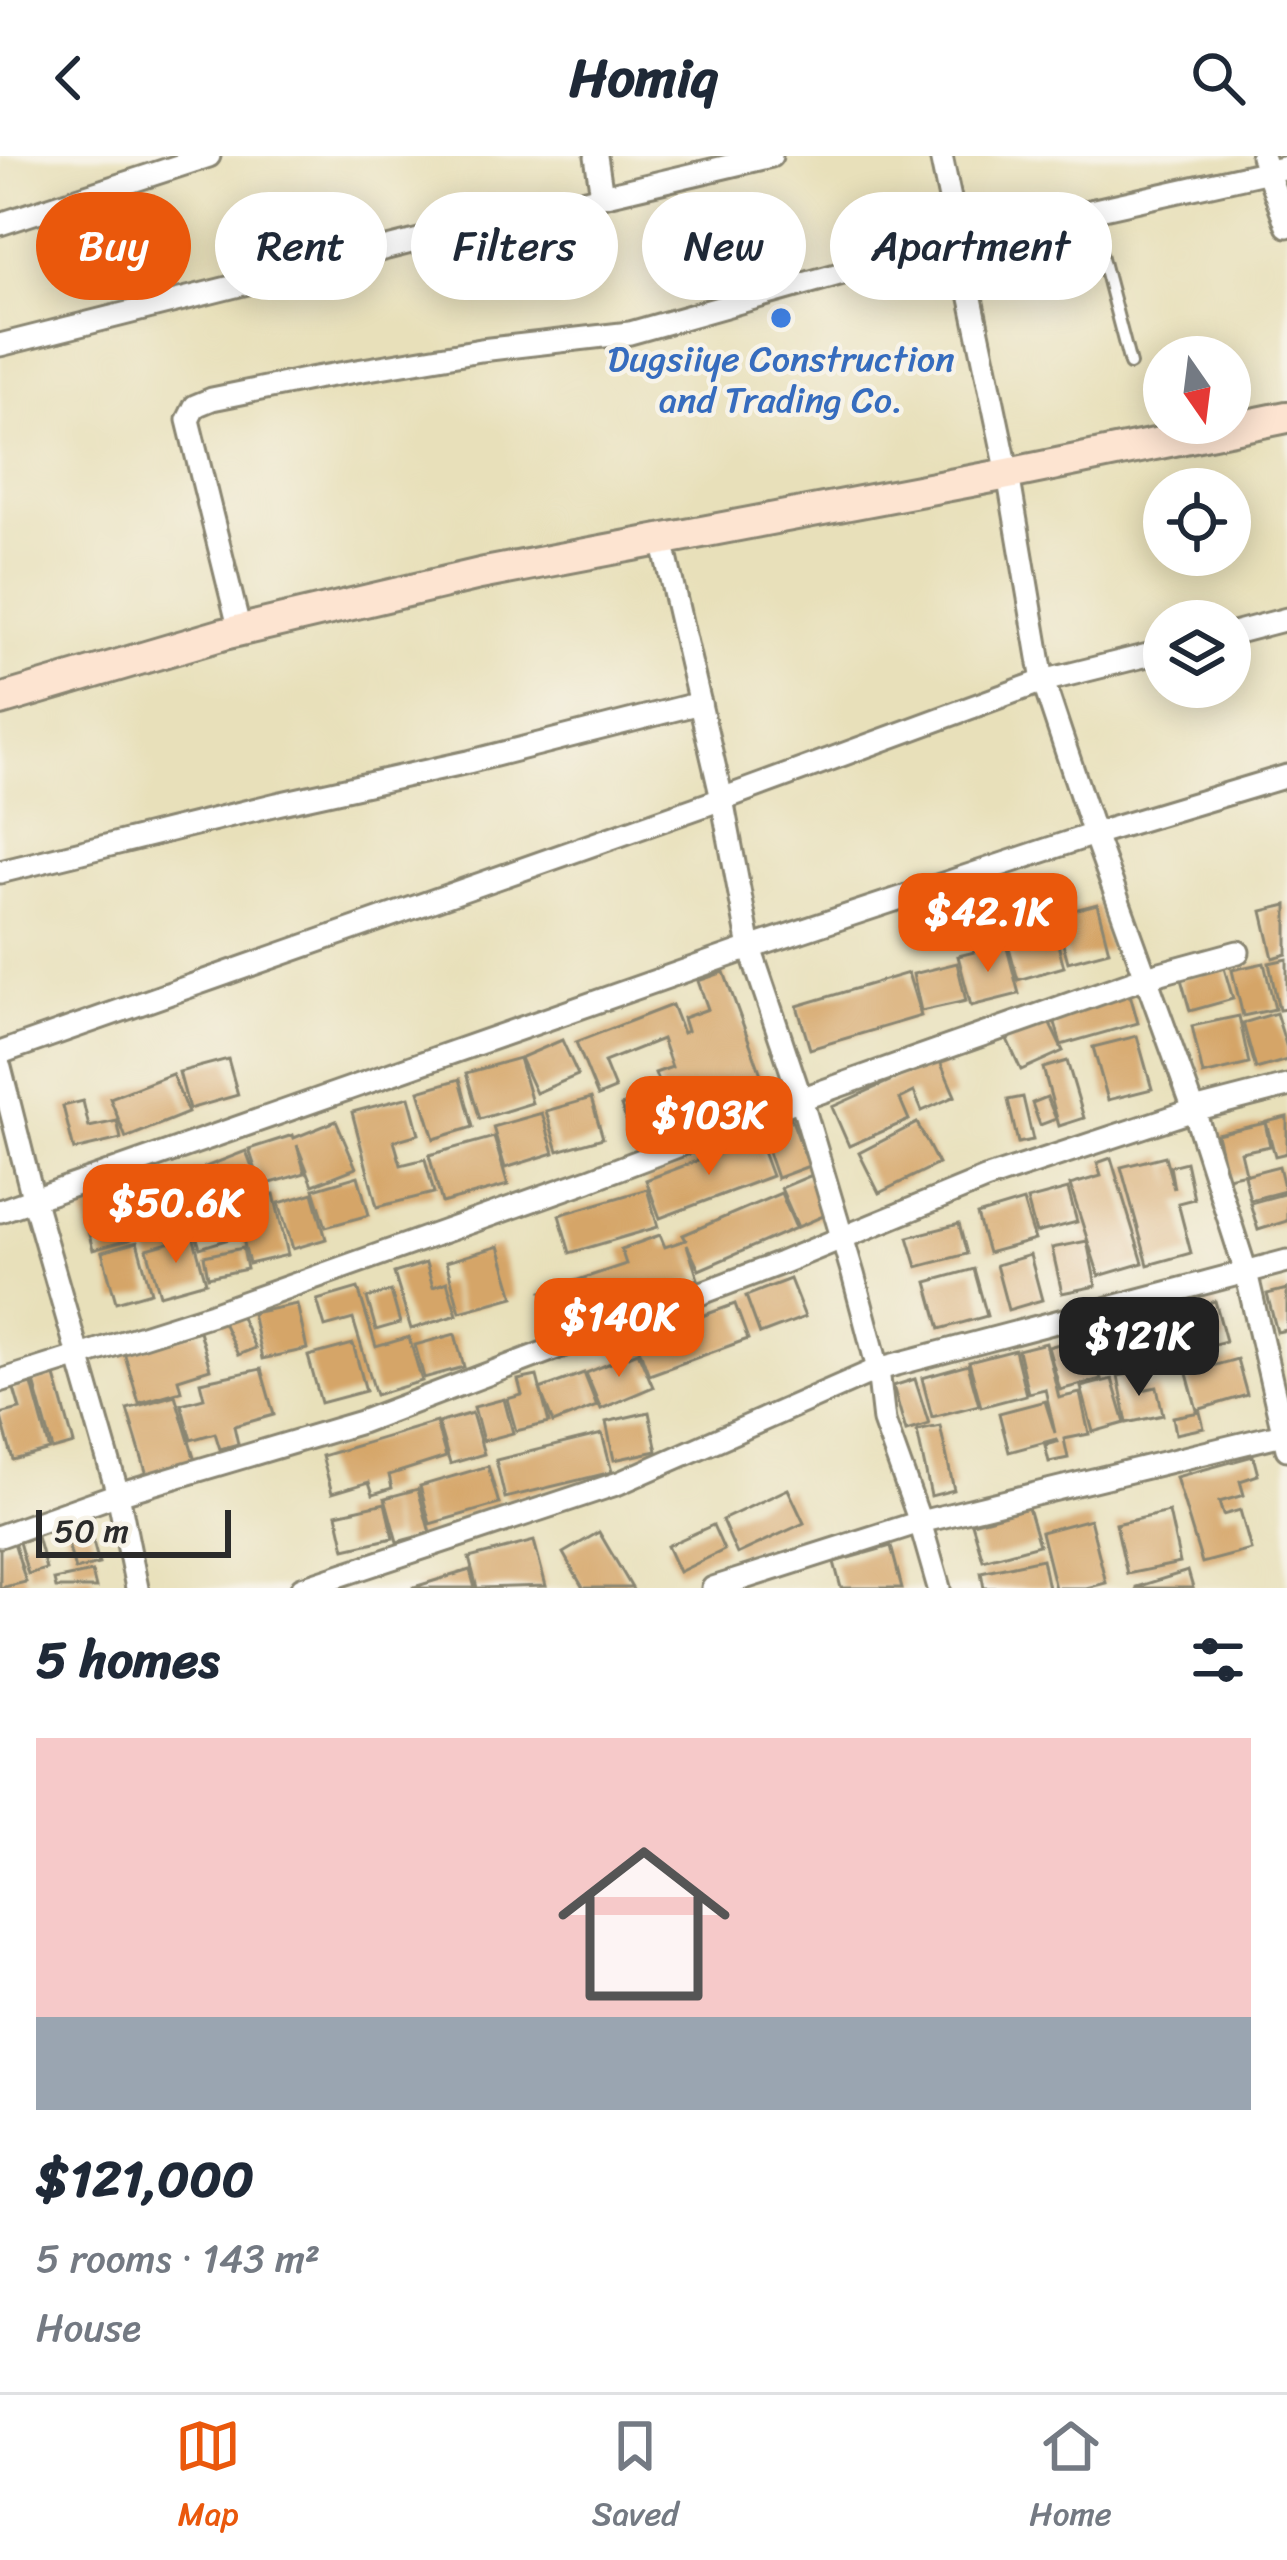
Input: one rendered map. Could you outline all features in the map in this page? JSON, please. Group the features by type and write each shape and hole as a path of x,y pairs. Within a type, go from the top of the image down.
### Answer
{"main road":[{"path":"0,700 240,631 480,574 1009,475 1287,417"}],"street":[{"path":"0,224 209,156"},
{"path":"596,156 601,192"},
{"path":"618,192 771,156"},
{"path":"941,156 949,192"},
{"path":"1112,206 1272,165 1287,226"},
{"path":"0,345 411,243"},
{"path":"240,631 188,420 195,406 212,398 440,357 630,333 830,277"},
{"path":"712,1588 920,1522 1286,1438 1246,1272 1194,1110 1043,681 1009,475 973,300"},
{"path":"662,540 722,800 749,948 842,1236 878,1369 884,1421 939,1588"},
{"path":"1251,628 1287,619"},
{"path":"0,1052 722,800 1043,681 1143,655"},
{"path":"0,872 700,703"},
{"path":"0,1211 749,948 1094,833 1287,776"},
{"path":"0,1381 212,1314 1146,977 1238,952"},
{"path":"0,1067 118,1494 137,1588"},
{"path":"0,1536 118,1494 361,1422 781,1263 985,1180 1194,1110 1287,1086"},
{"path":"302,1588 619,1483 878,1369 1287,1261"}],"lane":[{"path":"1112,296 1130,364"}],"building":[{"path":"1097,904 1109,951 1068,962 1055,915"},
{"path":"1287,905 1287,954 1273,958 1262,911"},
{"path":"1054,930 1064,967 1018,980 1008,944"},
{"path":"1006,944 1019,994 971,1006 958,956"},
{"path":"1287,959 1287,1009 1279,1010 1269,963"},
{"path":"957,963 966,1001 921,1011 913,974"},
{"path":"1264,963 1275,1009 1243,1016 1232,970"},
{"path":"1224,968 1233,999 1190,1011 1181,979"},
{"path":"724,972 762,1077 628,1125 621,1106 662,1091 655,1073 672,1067 662,1039 604,1062 615,1089 598,1096 576,1042 672,1005 683,1033 687,1031 683,1018 708,1009 698,981"},
{"path":"908,973 921,1016 810,1049 797,1006"},
{"path":"1126,980 1138,1023 1061,1045 1053,1015"},
{"path":"1276,1013 1287,1060 1256,1069 1243,1023"},
{"path":"1239,1016 1249,1064 1203,1075 1192,1026"},
{"path":"1048,1020 1063,1051 1021,1070 1007,1039"},
{"path":"1137,1036 1152,1089 1108,1100 1093,1047"},
{"path":"562,1040 578,1075 536,1093 520,1058"},
{"path":"519,1058 532,1103 480,1119 466,1073"},
{"path":"228,1059 238,1095 189,1109 179,1072"},
{"path":"939,1059 955,1096 922,1111 914,1092 900,1099 909,1120 849,1146 832,1107"},
{"path":"1067,1061 1084,1118 1059,1126 1043,1068"},
{"path":"172,1074 188,1113 126,1138 110,1098"},
{"path":"460,1079 473,1127 434,1139 419,1091"},
{"path":"409,1097 419,1134 394,1141 401,1165 425,1159 434,1193 377,1207 352,1112"},
{"path":"1023,1097 1033,1140 1018,1143 1008,1100"},
{"path":"1047,1097 1056,1119 1040,1125 1032,1103"},
{"path":"591,1098 603,1138 558,1151 546,1111"},
{"path":"83,1101 89,1127 117,1121 121,1139 74,1150 63,1106"},
{"path":"542,1113 554,1153 505,1168 493,1127"},
{"path":"1287,1117 1287,1153 1275,1156 1266,1122"},
{"path":"791,1118 809,1166 777,1178 760,1129"},
{"path":"336,1121 356,1168 313,1185 297,1145 305,1173 261,1186 249,1149"},
{"path":"917,1123 938,1164 879,1193 859,1153"},
{"path":"1265,1123 1270,1146 1241,1152 1246,1173 1227,1177 1217,1134"},
{"path":"494,1137 508,1185 442,1203 429,1155"},
{"path":"758,1138 772,1176 660,1218 646,1180"},
{"path":"246,1151 259,1185 218,1201 205,1167"},
{"path":"1165,1156 1174,1189 1170,1166 1186,1162 1194,1199 1178,1203 1191,1253 1148,1265 1121,1167"},
{"path":"1111,1158 1143,1263 1099,1276 1070,1185 1101,1176 1097,1163"},
{"path":"1279,1166 1285,1191 1250,1200 1244,1175"},
{"path":"204,1169 213,1205 171,1217 161,1181"},
{"path":"812,1175 828,1214 798,1227 781,1188"},
{"path":"358,1176 369,1215 326,1227 314,1189"},
{"path":"647,1189 658,1227 570,1253 559,1215"},
{"path":"1068,1189 1077,1222 1036,1233 1027,1200"},
{"path":"313,1193 326,1239 293,1249 279,1203"},
{"path":"781,1193 796,1228 699,1270 687,1245 698,1279 554,1327 542,1292 626,1264 621,1249 660,1235 665,1247 686,1240 683,1235"},
{"path":"1287,1193 1287,1221 1258,1230 1250,1203"},
{"path":"116,1194 129,1240 93,1250 81,1204"},
{"path":"274,1194 288,1255 249,1264 240,1226 259,1222 254,1199"},
{"path":"154,1197 164,1229 131,1239 122,1206"},
{"path":"228,1199 239,1236 200,1248 193,1226 219,1218 214,1203"},
{"path":"1023,1201 1035,1240 988,1253 977,1215"},
{"path":"959,1224 967,1254 917,1267 908,1237"},
{"path":"193,1236 206,1282 160,1295 147,1249"},
{"path":"1087,1241 1096,1286 1062,1293 1052,1248"},
{"path":"137,1242 151,1292 116,1302 102,1252"},
{"path":"499,1246 514,1297 460,1312 446,1262"},
{"path":"243,1248 247,1269 208,1277 204,1256"},
{"path":"1030,1255 1042,1300 1008,1310 996,1265"},
{"path":"426,1263 433,1287 447,1282 457,1315 411,1329 394,1273"},
{"path":"974,1269 987,1316 940,1329 927,1282"},
{"path":"790,1279 805,1317 760,1334 746,1296"},
{"path":"358,1288 376,1347 409,1337 422,1381 376,1395 353,1319 325,1327 317,1300"},
{"path":"1287,1289 1287,1330 1277,1332 1267,1294"},
{"path":"391,1291 400,1323 376,1330 367,1298"},
{"path":"1215,1301 1226,1341 1192,1350 1198,1370 1237,1359 1247,1395 1197,1410 1175,1330 1152,1336 1158,1356 1114,1368 1111,1355 1095,1359 1101,1379 1060,1390 1048,1347"},
{"path":"297,1304 307,1349 262,1359 252,1313"},
{"path":"735,1304 748,1339 649,1375 636,1340"},
{"path":"239,1313 255,1348 238,1355 222,1320"},
{"path":"199,1331 210,1369 178,1379 181,1391 139,1403 124,1352"},
{"path":"455,1334 464,1367 424,1378 415,1345"},
{"path":"1046,1343 1059,1398 1080,1393 1089,1434 1064,1439 1068,1458 1049,1462 1045,1445 1056,1439 1009,1452 999,1413 1045,1401 1055,1433 1045,1389 1028,1393 1018,1350"},
{"path":"353,1344 366,1391 321,1403 308,1356"},
{"path":"1015,1350 1026,1395 981,1407 969,1362"},
{"path":"638,1352 653,1387 601,1409 586,1373"},
{"path":"968,1365 979,1405 932,1417 922,1378"},
{"path":"261,1369 274,1415 234,1426 238,1444 220,1449 215,1433 191,1440 181,1404 204,1398 200,1382"},
{"path":"1139,1372 1142,1390 1157,1387 1163,1415 1127,1423 1118,1376"},
{"path":"584,1373 597,1406 553,1423 540,1389"},
{"path":"55,1376 74,1444 53,1450 34,1382"},
{"path":"537,1376 549,1423 516,1431 507,1399 522,1395 518,1380"},
{"path":"915,1379 929,1424 906,1431 893,1386"},
{"path":"1112,1379 1125,1423 1093,1432 1081,1387"},
{"path":"32,1384 50,1450 13,1460 0,1414 20,1409 14,1389"},
{"path":"175,1395 195,1461 147,1475 127,1409"},
{"path":"504,1399 513,1433 483,1441 474,1407"},
{"path":"649,1412 657,1451 614,1460 606,1422"},
{"path":"1200,1412 1204,1428 1176,1434 1173,1417"},
{"path":"472,1413 484,1454 450,1464 438,1423"},
{"path":"436,1422 446,1457 389,1475 392,1488 373,1494 369,1482 332,1493 322,1456"},
{"path":"940,1426 954,1490 931,1496 917,1431"},
{"path":"602,1434 612,1472 505,1498 496,1460"},
{"path":"1253,1456 1258,1475 1240,1481 1244,1495 1219,1502 1223,1515 1240,1510 1251,1550 1202,1563 1176,1477"},
{"path":"488,1466 499,1504 430,1524 420,1486"},
{"path":"418,1489 430,1533 397,1542 385,1498"},
{"path":"788,1489 804,1523 737,1554 722,1520"},
{"path":"385,1503 393,1538 345,1549 337,1514"},
{"path":"84,1508 99,1564 75,1570 60,1514"},
{"path":"1028,1508 1039,1545 983,1560 972,1523"},
{"path":"1169,1512 1180,1563 1127,1574 1116,1524"},
{"path":"1090,1519 1106,1583 1055,1588 1041,1532"},
{"path":"713,1525 724,1550 679,1572 667,1546"},
{"path":"599,1532 632,1588 583,1588 563,1553"},
{"path":"37,1537 46,1569 28,1574 19,1542"},
{"path":"534,1541 546,1586 477,1588 469,1558"},
{"path":"14,1542 26,1582 0,1588 0,1547"},
{"path":"891,1546 902,1588 841,1588 834,1562"},
{"path":"1042,1559 1048,1588 984,1588 981,1572"},
{"path":"470,1570 475,1588 414,1587"},
{"path":"1188,1571 1193,1588 1136,1588 1136,1587"},
{"path":"92,1572 96,1588 56,1588 54,1580"}],"place":[{"name":"Dugsiiye Construction and Trading Co.","path":"781,318"}]}
